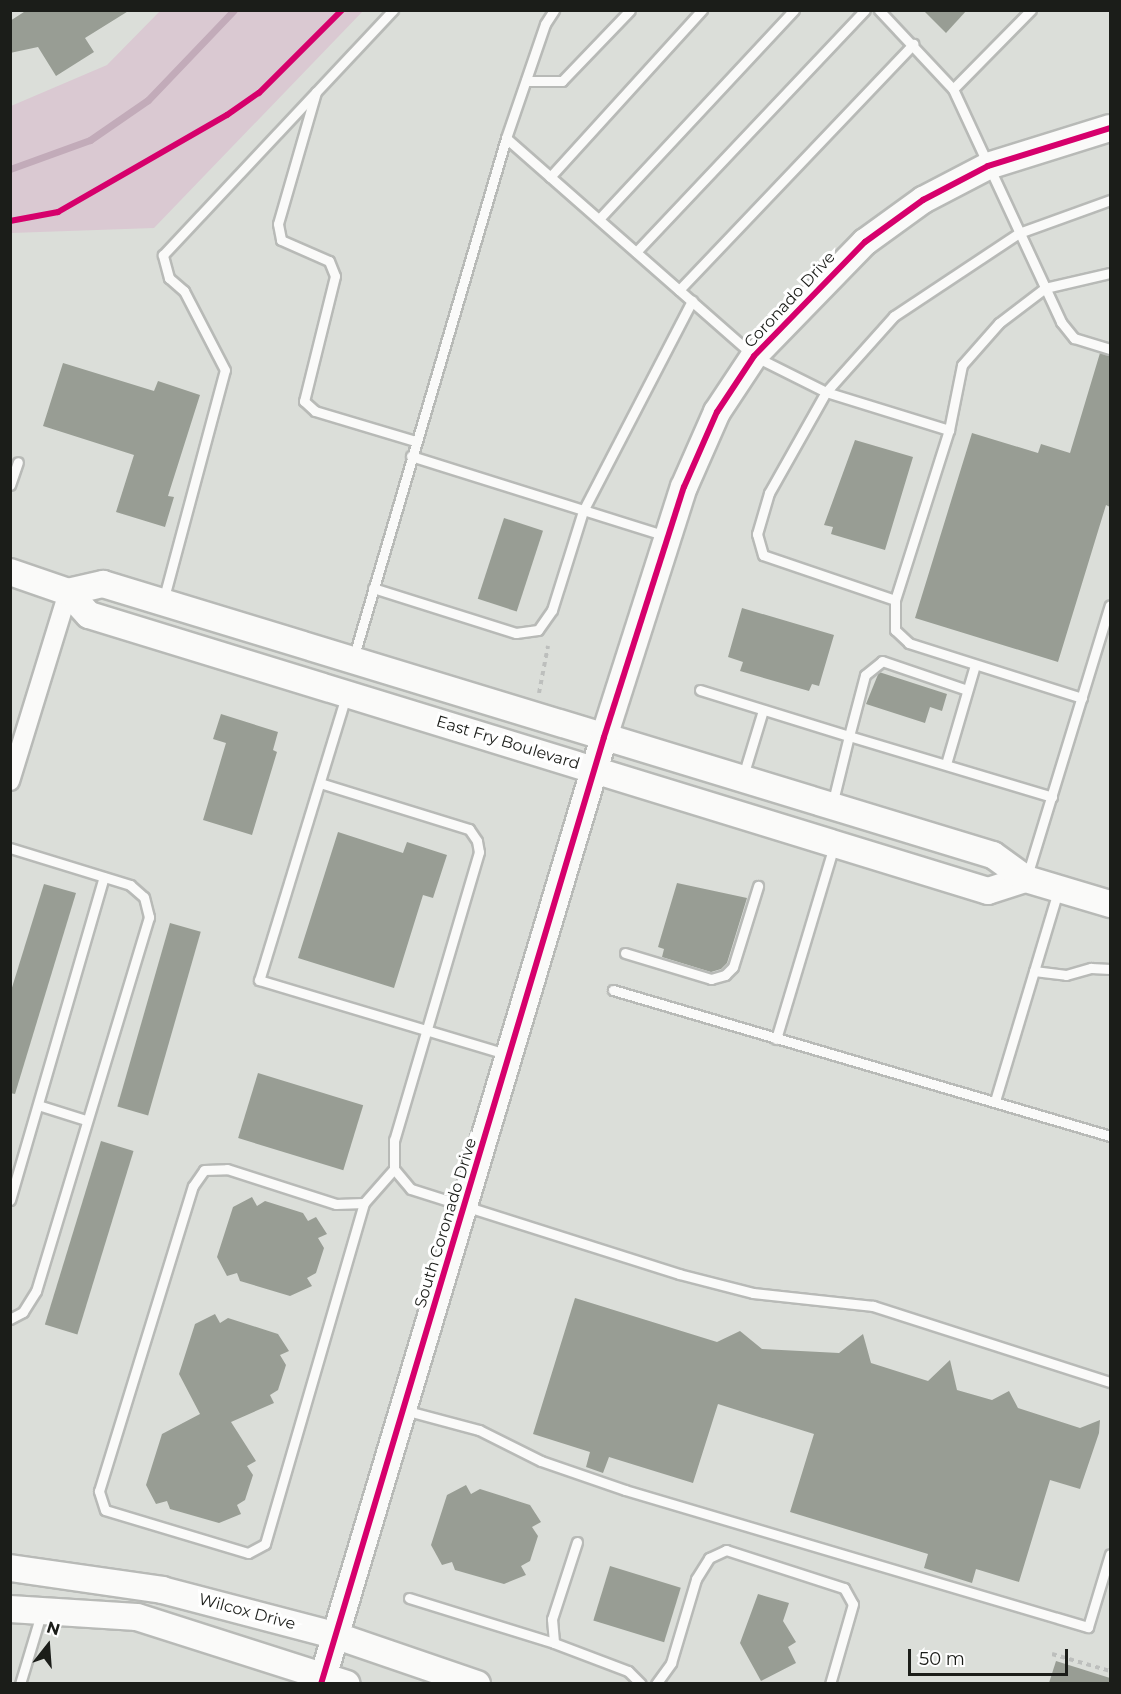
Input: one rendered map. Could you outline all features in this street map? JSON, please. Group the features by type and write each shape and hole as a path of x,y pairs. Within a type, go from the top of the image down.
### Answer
{"street":[{"name":"Coronado Drive","path":"594,770 684,487 717,412 754,356 865,242 923,200 988,166 1110,128"},
{"name":"East Fry Boulevard","path":"10,572 68,592 90,615 988,891 1026,879"},
{"name":"East Fry Boulevard","path":"68,592 103,584 354,659 993,855 1026,879 1110,904"},
{"path":"10,781 68,592"},
{"name":"South Coronado Drive","path":"331,1681 337,1636 594,770"},
{"name":"Wilcox Drive","path":"10,1568 162,1590 337,1636 477,1683"},
{"path":"10,1610 137,1617 331,1681"}],"lane":[{"path":"162,602 225,370 184,291 169,278 163,255 393,10"},
{"path":"354,659 415,441 506,138 554,10"},
{"path":"526,81 562,81 630,10"},
{"path":"550,177 702,10"},
{"path":"599,219 794,10"},
{"path":"636,252 865,10"},
{"path":"879,10 953,89 1045,288 1074,338 1110,349"},
{"path":"953,89 1031,10"},
{"path":"679,290 913,44"},
{"path":"317,90 278,224 281,240 329,261 335,276 304,401 315,411 415,441"},
{"path":"506,138 754,356 826,392 948,430"},
{"path":"895,600 763,555 757,534 769,493 826,392 894,316 1019,233 1110,200"},
{"path":"1082,698 909,643 895,630 895,600 948,430 962,365 999,323 1045,288 1110,273"},
{"path":"373,588 516,633 538,630 552,610 583,511 692,301"},
{"path":"411,456 668,537"},
{"path":"10,485 18,462"},
{"path":"1026,879 1110,605"},
{"path":"832,805 865,675 882,661 968,690"},
{"path":"945,764 975,665"},
{"path":"700,690 1052,797"},
{"path":"347,693 259,980 510,1055"},
{"path":"743,778 763,710"},
{"path":"320,783 469,829 477,841 479,852 394,1140 394,1168 411,1189 753,1293 873,1306 1110,1382"},
{"path":"776,1039 835,844"},
{"path":"10,848 130,885 144,897 149,917 36,1291 23,1312 10,1319"},
{"path":"10,1200 104,876"},
{"path":"625,953 711,979 724,975 733,967 758,886"},
{"path":"995,1101 1058,889"},
{"path":"1034,971 1066,975 1091,968 1110,969"},
{"path":"613,990 1110,1136"},
{"path":"38,1105 86,1120"},
{"path":"364,1203 336,1204 227,1169 204,1170 193,1186 99,1491 105,1510 248,1553 265,1544 364,1203 394,1168"},
{"path":"404,1410 479,1430 541,1461 625,1490 1088,1627 1110,1554"},
{"path":"554,1642 552,1618 577,1542"},
{"path":"656,1683 671,1663 696,1579 709,1558 726,1550 844,1588 853,1604 830,1683"},
{"path":"409,1598 554,1642 628,1671 641,1683"},
{"path":"20,1683 41,1611"}],"path":[{"path":"538,694 548,646"},
{"path":"1052,1654 1110,1671"}],"shaded area":[{"path":"160,11 363,11 154,228 11,233 11,106 107,65"}],"building":[{"path":"27,10 130,10 85,38 94,52 56,76 38,47 10,53 10,21"},
{"path":"923,10 967,10 946,33"},
{"path":"1100,353 1110,356 1110,507 1106,505 1058,662 915,618 972,433 1038,453 1041,444 1070,453"},
{"path":"63,363 154,391 158,381 200,395 168,496 174,497 165,527 116,512 134,455 43,426"},
{"path":"855,440 913,457 885,550 831,534 833,527 824,525"},
{"path":"504,518 543,531 517,612 478,599"},
{"path":"742,608 834,635 819,686 812,684 809,691 740,671 743,662 728,657"},
{"path":"879,672 947,694 942,711 930,707 925,723 866,704"},
{"path":"221,714 278,732 273,750 277,752 252,835 203,820 226,743 213,739"},
{"path":"338,832 403,853 407,842 447,855 433,898 423,895 394,988 298,958"},
{"path":"677,883 747,898 727,963 721,969 711,972 662,957 664,949 658,947"},
{"path":"44,884 76,893 15,1094 10,1093 10,994"},
{"path":"170,923 201,932 148,1115 117,1107"},
{"path":"258,1073 363,1105 343,1170 238,1138"},
{"path":"101,1141 134,1151 77,1335 45,1325"},
{"path":"252,1197 257,1206 265,1201 303,1213 308,1221 316,1217 327,1234 318,1238 324,1248 316,1273 307,1278 312,1286 290,1296 240,1281 237,1273 227,1276 217,1257 233,1207"},
{"path":"575,1298 717,1342 740,1331 762,1349 839,1353 863,1334 871,1363 928,1381 950,1360 957,1390 992,1400 1009,1391 1018,1408 1080,1428 1100,1420 1099,1433 1080,1489 1050,1480 1019,1582 976,1569 972,1583 924,1568 928,1554 790,1512 814,1434 718,1404 693,1483 609,1457 603,1473 586,1467 590,1452 533,1434"},
{"path":"215,1314 220,1323 228,1318 278,1334 289,1351 280,1355 286,1365 278,1390 270,1395 274,1403 231,1422 256,1461 247,1466 253,1475 245,1500 237,1505 241,1514 219,1523 170,1509 167,1501 156,1504 146,1485 162,1434 200,1414 179,1374 195,1324"},
{"path":"466,1485 471,1494 480,1489 530,1505 541,1522 532,1527 538,1536 530,1561 521,1566 526,1575 504,1584 455,1570 452,1562 442,1565 431,1545 447,1495"},
{"path":"610,1566 681,1588 664,1642 593,1621"},
{"path":"758,1594 789,1603 783,1621 796,1642 788,1647 796,1663 761,1681 740,1643"},
{"path":"1056,1661 1110,1678 1110,1683 1049,1683"}],"waterway":[{"path":"10,169 90,140 148,100 234,10"}],"cycle path":[{"path":"10,221 58,212 227,115 259,93 342,10"},
{"path":"321,1684 604,737 684,487 717,412 754,356 865,242 923,200 988,166 1110,128"}]}
